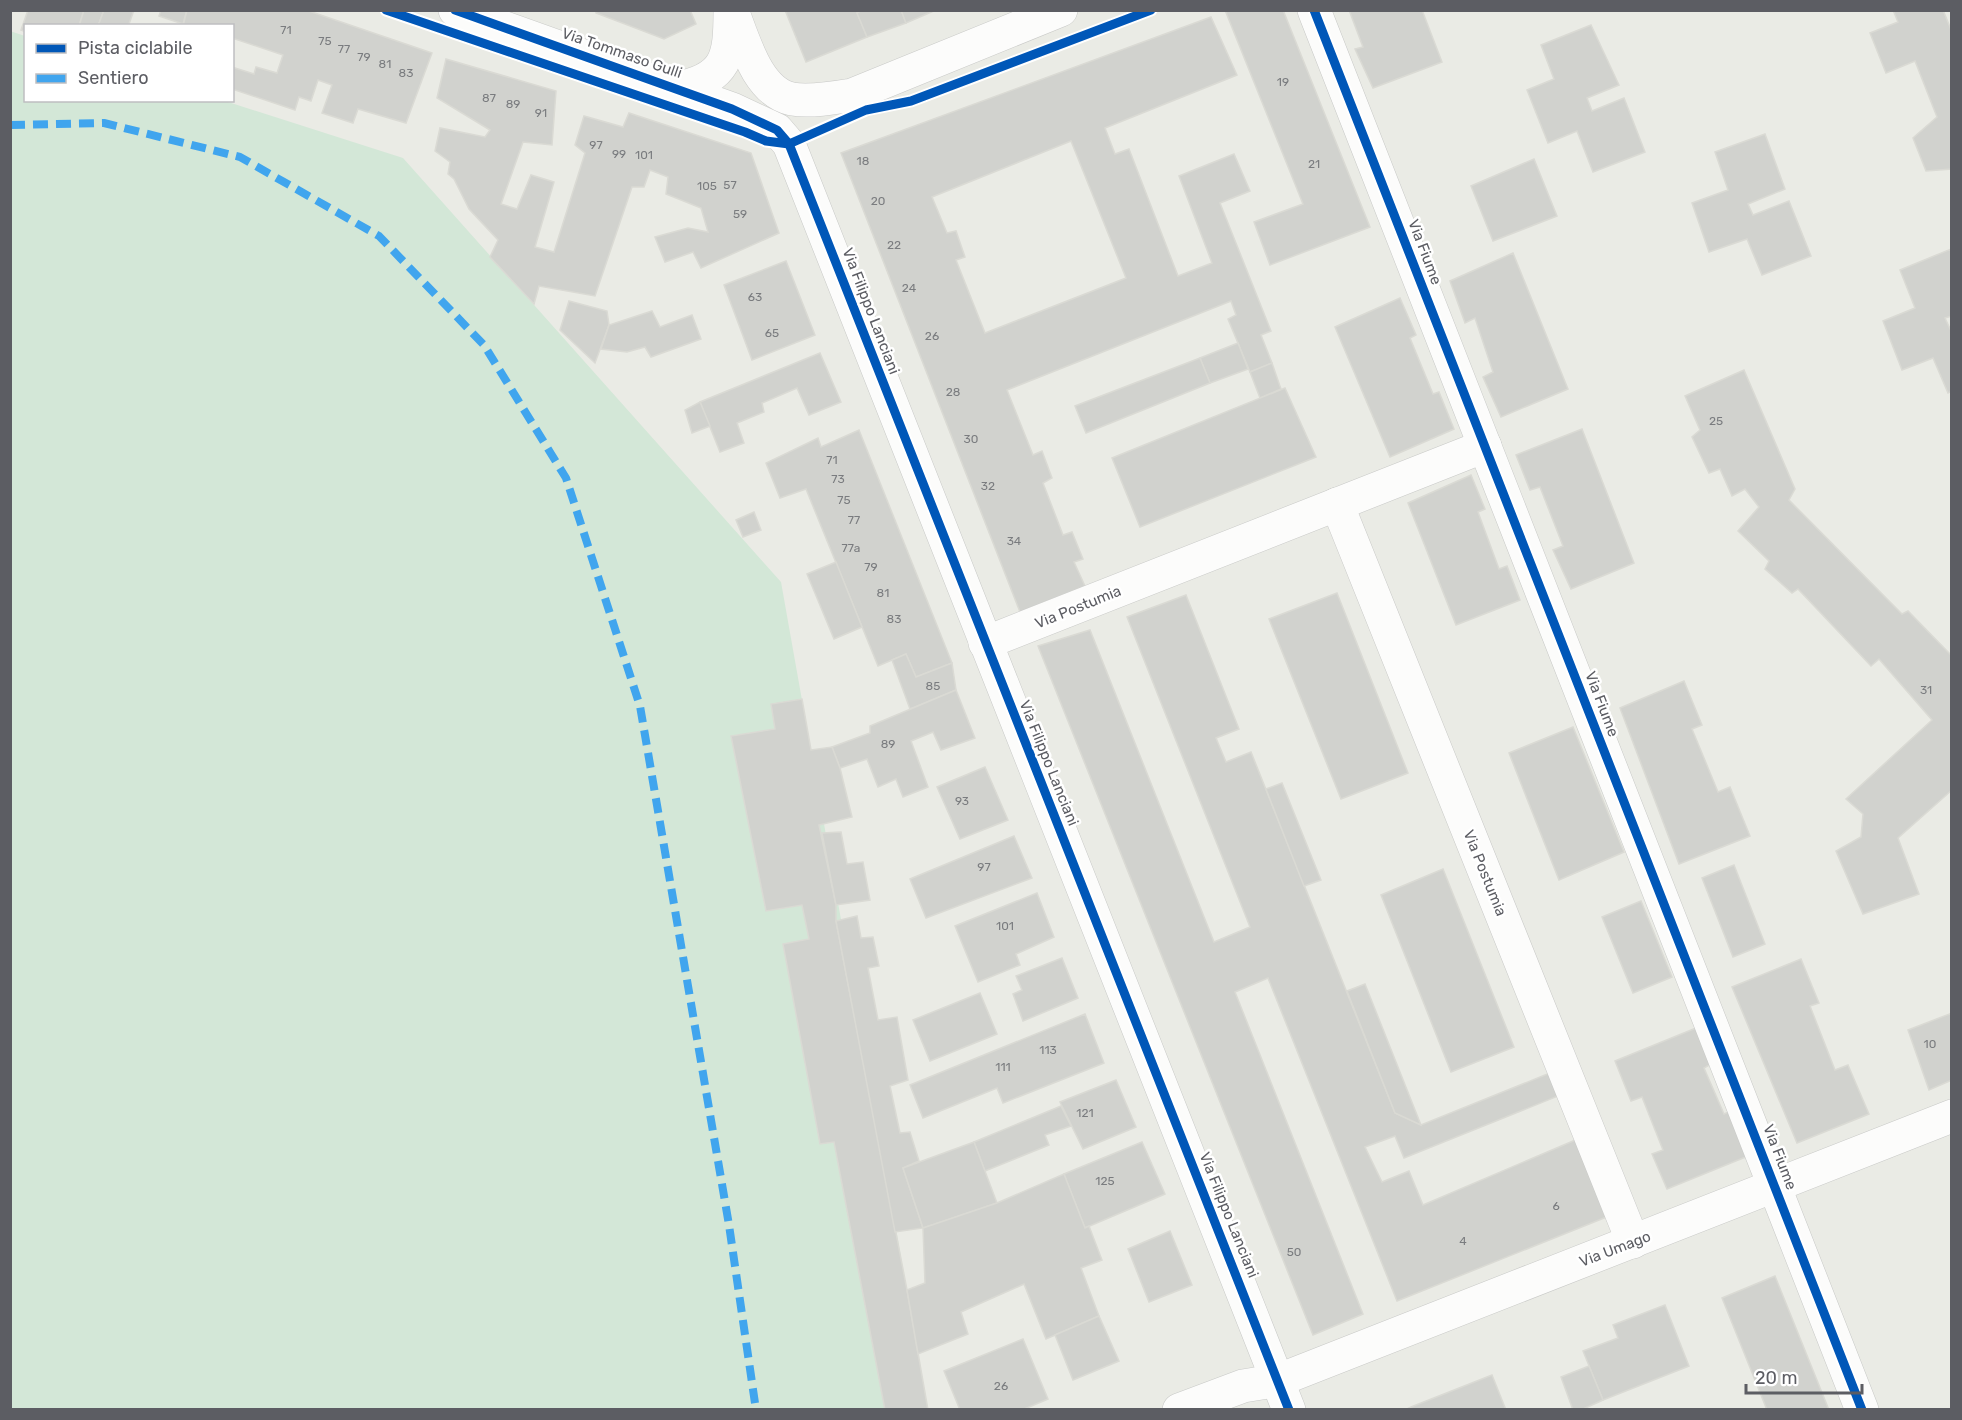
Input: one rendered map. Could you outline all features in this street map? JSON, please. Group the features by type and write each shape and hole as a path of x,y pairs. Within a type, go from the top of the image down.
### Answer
{"street":[{"name":"Via Tommaso Gulli","path":"455,10 678,88 732,109 783,137"},
{"path":"678,88 699,84 718,71 727,53 731,10"},
{"path":"731,10 758,74 767,86 791,99 828,99 852,95"},
{"path":"783,137 852,95 1061,10"},
{"name":"Via Fiume","path":"1314,10 1862,1410"},
{"name":"Via Filippo Lanciani","path":"783,137 1284,1395"},
{"name":"Via Postumia","path":"986,643 1485,446"},
{"name":"Via Postumia","path":"1336,504 1633,1242"},
{"name":"Via Umago","path":"1179,1410 1243,1386 1284,1395 1633,1242 1952,1116"}],"green space":[{"path":"10,31 24,36 24,102 228,102 403,158 781,582 928,1409 11,1409"}],"building":[{"path":"28,10 84,10 80,24 24,24 24,31 21,30"},
{"path":"84,10 104,10 99,24 80,24"},
{"path":"104,10 134,10 129,24 99,24"},
{"path":"161,10 187,10 183,24 159,16"},
{"path":"187,10 306,10 432,53 406,123 358,109 353,123 322,113 332,85 318,80 311,101 299,97 295,110 234,90 234,68 254,74 256,67 277,73 283,55 234,39 234,24 184,24"},
{"path":"596,10 690,10 696,24 664,39 596,13"},
{"path":"785,10 856,10 867,37 806,62"},
{"path":"862,10 901,10 906,23 867,37 857,13"},
{"path":"901,10 936,10 906,23"},
{"path":"1225,10 1283,10 1370,227 1270,265 1254,222 1303,204"},
{"path":"1349,10 1422,10 1442,62 1373,88 1355,49 1363,47"},
{"path":"1893,10 1943,10 1952,32 1952,169 1926,171 1913,138 1937,117 1915,61 1886,73 1870,33 1898,22"},
{"path":"1211,17 1237,75 1105,128 1115,154 1129,149 1178,276 1212,263 1179,176 1234,154 1250,191 1220,203 1271,331 1261,335 1272,363 1250,372 1228,319 1236,315 1231,301 1007,390 1033,455 1042,451 1052,478 1043,483 1063,535 1072,532 1083,559 1074,562 1085,586 1020,612 841,153","holes":["1071,141 1126,278 985,333 956,260 965,257 956,231 947,233 932,197"]},
{"path":"1591,25 1619,85 1587,98 1592,111 1624,98 1645,152 1593,172 1577,131 1548,143 1527,90 1554,79 1541,45"},
{"path":"446,59 556,91 552,145 523,142 501,204 517,209 531,175 554,182 535,247 554,252 585,153 575,145 584,116 623,127 629,113 751,153 779,233 701,268 693,252 665,262 655,237 688,228 708,232 701,208 666,194 668,177 650,170 644,187 632,187 595,296 539,286 534,304 490,257 498,240 469,209 454,179 448,174 450,162 435,151 440,128 485,137 490,130 437,98"},
{"path":"1765,134 1785,189 1748,204 1753,215 1789,201 1811,256 1762,275 1747,239 1709,252 1692,203 1728,190 1715,152"},
{"path":"1534,159 1557,216 1493,241 1471,186"},
{"path":"1951,249 1952,316 1945,318 1952,333 1952,391 1948,393 1933,358 1902,370 1883,321 1915,308 1900,270"},
{"path":"1513,253 1568,389 1501,417 1483,377 1493,372 1475,318 1465,323 1450,281"},
{"path":"786,261 815,335 752,360 724,285"},
{"path":"1400,298 1416,335 1410,338 1433,394 1439,392 1454,429 1390,457 1335,327"},
{"path":"569,301 607,311 609,325 595,363 560,330"},
{"path":"652,311 660,327 692,315 701,339 651,357 645,347 627,352 601,349 609,325"},
{"path":"1238,343 1248,369 1210,383 1200,358"},
{"path":"820,353 841,402 809,415 797,388 762,403 764,412 737,423 744,443 720,452 700,402"},
{"path":"1200,358 1210,383 1086,433 1075,406"},
{"path":"1272,363 1281,389 1260,398 1250,372"},
{"path":"1744,370 1795,489 1789,500 1902,614 1908,611 1952,656 1952,790 1898,838 1919,894 1863,914 1836,851 1861,837 1863,814 1846,799 1932,720 1879,659 1871,666 1798,589 1792,593 1765,569 1769,561 1738,531 1759,507 1745,489 1732,496 1720,469 1709,473 1692,437 1700,430 1685,396"},
{"path":"1285,388 1316,457 1140,527 1112,458"},
{"path":"700,402 710,426 692,433 685,410"},
{"path":"1582,429 1634,563 1571,589 1553,550 1563,546 1540,487 1530,490 1516,455"},
{"path":"859,430 952,663 916,677 906,654 878,666 806,489 780,498 766,463 818,438 821,447"},
{"path":"1471,475 1485,509 1478,512 1499,569 1507,566 1520,600 1456,625 1408,503"},
{"path":"754,512 761,530 743,537 736,520"},
{"path":"836,562 862,627 834,639 807,574"},
{"path":"1337,593 1408,773 1341,799 1269,619"},
{"path":"1186,595 1239,729 1216,738 1226,762 1251,752 1395,1113 1421,1125 1550,1073 1563,1094 1404,1158 1395,1136 1365,1147 1382,1182 1409,1171 1423,1205 1580,1138 1609,1216 1397,1301 1268,978 1235,992 1363,1314 1313,1335 1038,646 1090,630 1214,942 1250,927 1127,617"},
{"path":"906,654 916,677 952,663 956,690 910,709 892,660"},
{"path":"1684,681 1702,725 1692,729 1718,792 1730,787 1750,836 1679,864 1620,708"},
{"path":"956,690 975,738 941,750 933,732 911,741 928,787 903,797 896,779 878,787 867,759 840,768 832,747 870,733 870,726"},
{"path":"802,699 811,750 832,747 840,768 852,817 819,825 836,905 836,921 928,1410 885,1410 834,1142 820,1144 783,944 809,939 802,905 766,911 731,736 775,729 771,704"},
{"path":"1573,727 1624,852 1559,880 1509,753"},
{"path":"985,767 1008,820 960,839 937,787"},
{"path":"1282,783 1321,880 1304,886 1266,789"},
{"path":"841,832 847,864 863,862 870,900 836,905 822,833"},
{"path":"1014,836 1032,878 926,918 910,879"},
{"path":"1734,865 1765,944 1733,957 1702,878"},
{"path":"1443,869 1514,1047 1451,1072 1381,895"},
{"path":"1037,893 1054,937 1016,954 1020,965 978,982 955,926"},
{"path":"1641,901 1672,977 1633,993 1602,917"},
{"path":"857,916 861,938 873,937 879,966 868,968 878,1020 897,1017 908,1080 890,1086 900,1133 910,1132 919,1161 903,1168 923,1228 895,1232 836,921"},
{"path":"1062,958 1078,998 1023,1021 1013,994 1022,990 1016,976"},
{"path":"1801,959 1819,1003 1810,1006 1835,1070 1848,1065 1869,1114 1797,1143 1732,987"},
{"path":"1365,984 1421,1125 1395,1113 1347,991"},
{"path":"980,993 997,1034 930,1061 913,1020"},
{"path":"1952,1013 1952,1080 1929,1090 1908,1030"},
{"path":"1085,1014 1104,1063 1003,1103 997,1088 923,1118 910,1085"},
{"path":"1696,1028 1711,1064 1704,1068 1724,1114 1731,1111 1748,1156 1667,1189 1652,1154 1663,1150 1642,1097 1631,1101 1615,1061"},
{"path":"1116,1080 1136,1127 1083,1149 1060,1102"},
{"path":"1061,1106 1071,1126 1045,1135 1049,1145 985,1171 974,1142"},
{"path":"974,1142 997,1203 923,1228 903,1168"},
{"path":"1142,1142 1165,1194 1085,1228 1064,1174"},
{"path":"1064,1174 1085,1228 1089,1226 1102,1260 1081,1268 1099,1316 1046,1339 1024,1284 961,1312 968,1334 918,1354 907,1290 925,1283 923,1228 997,1203"},
{"path":"1170,1231 1192,1285 1149,1302 1128,1249"},
{"path":"1775,1276 1829,1410 1767,1410 1722,1298"},
{"path":"1665,1305 1689,1366 1603,1400 1583,1351 1618,1338 1613,1325"},
{"path":"1099,1316 1119,1361 1073,1380 1055,1335"},
{"path":"1023,1339 1048,1399 1022,1410 960,1410 944,1371"},
{"path":"1589,1366 1603,1400 1581,1410 1573,1410 1561,1377"},
{"path":"1492,1375 1506,1410 1405,1410 1411,1407"}],"marked path":[{"path":"10,125 104,123 240,157 379,236 484,345 566,478 640,706 729,1225 756,1410"}],"cycle path":[{"path":"386,10 766,141 789,144 866,110 911,101 1151,10"},
{"path":"455,10 732,109 777,130 789,144 1289,1410"},
{"path":"1314,10 1862,1410"}]}
